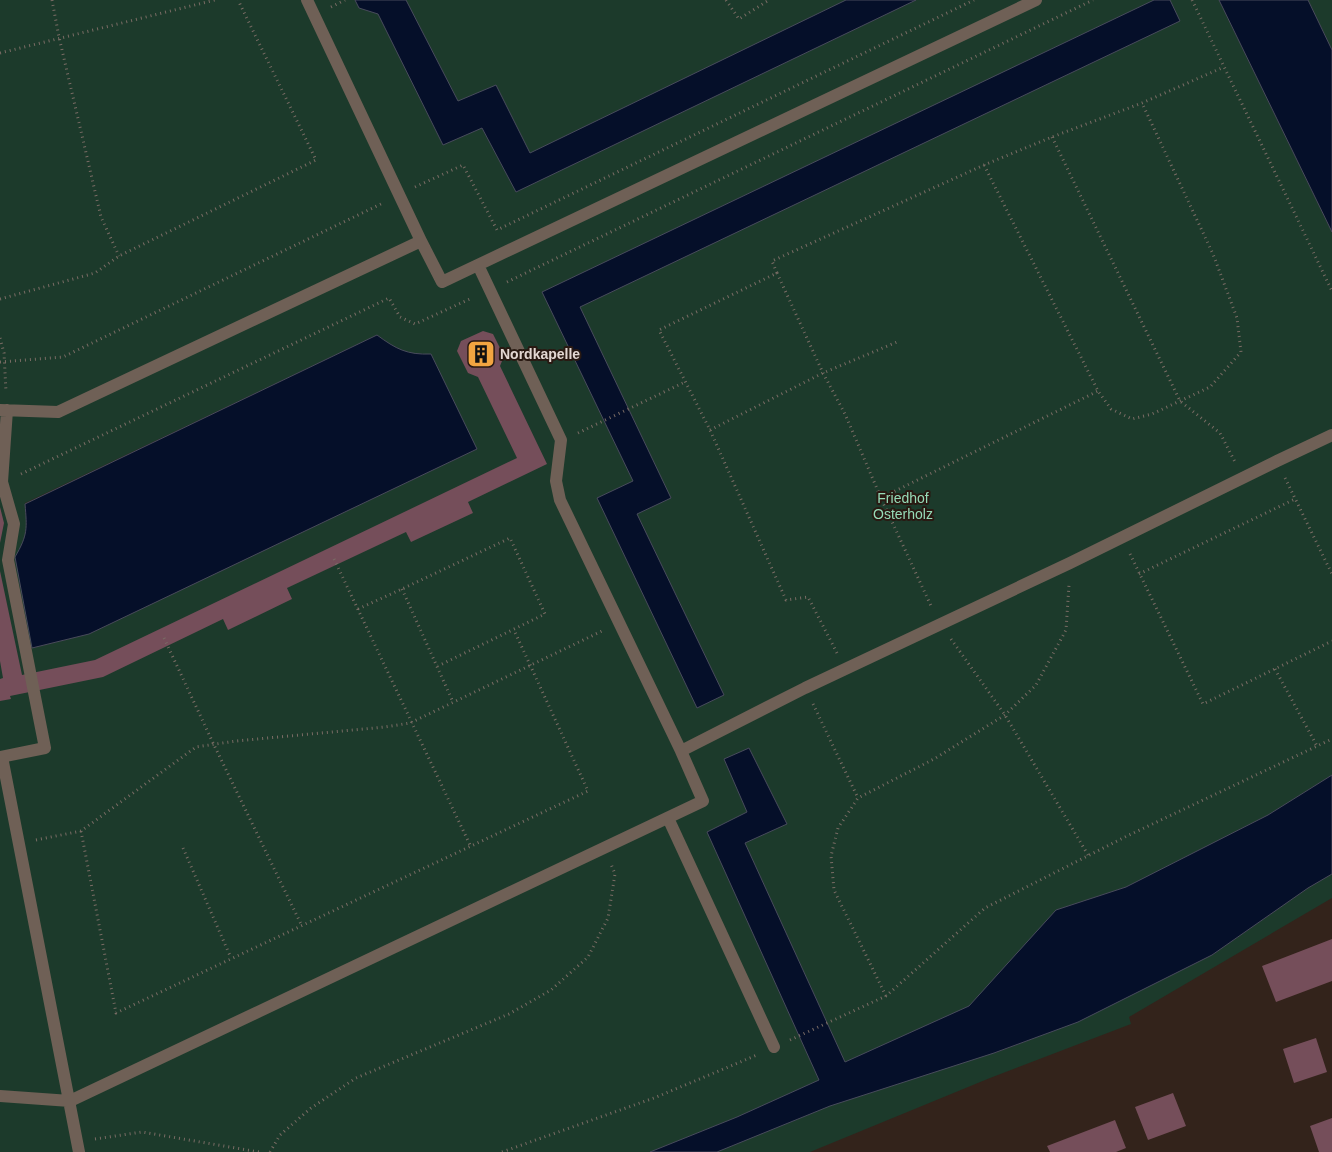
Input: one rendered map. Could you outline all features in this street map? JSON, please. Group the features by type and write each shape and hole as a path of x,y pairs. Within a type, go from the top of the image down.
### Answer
{"lane":[{"path":"307,0 442,282 1036,0"},
{"path":"78,1147 1,757 45,748 8,560 14,524 2,482 4,410 58,412 422,241"},
{"path":"0,1096 70,1101 703,801 681,751 560,500 556,481 561,440 478,265"},
{"path":"681,751 805,688 1070,564 1332,435"},
{"path":"668,818 774,1047"}],"path":[{"path":"52,0 59,38 102,217 119,256"},
{"path":"0,53 215,0"},
{"path":"0,299 94,273 119,256 316,160 238,0"},
{"path":"726,0 740,19 770,0"},
{"path":"0,362 62,357 463,164 497,230 974,0"},
{"path":"1192,0 1332,291"},
{"path":"845,414 823,373 772,261 984,165 1142,103 1224,68"},
{"path":"984,165 1098,391 1110,409 1132,419 1152,414 1210,387 1241,352 1237,318 1213,254 1142,103"},
{"path":"1052,137 1180,401 1220,433 1244,478"},
{"path":"777,273 660,330 710,430 786,600 808,597 846,669"},
{"path":"0,338 5,362 4,410"},
{"path":"710,430 823,373 897,342"},
{"path":"590,427 685,382"},
{"path":"881,498 1098,391"},
{"path":"1277,461 1332,574"},
{"path":"1139,574 1295,498"},
{"path":"358,608 402,590 510,538 545,614 438,666"},
{"path":"1122,538 1203,704 1332,642"},
{"path":"334,559 410,723 471,847"},
{"path":"886,996 834,890 831,856 838,828 858,798 934,759 1005,715 1036,684 1066,630 1070,564"},
{"path":"402,590 453,702"},
{"path":"19,844 81,830 196,747 236,741 410,723 530,667 618,623"},
{"path":"81,830 116,1013 588,791 514,630"},
{"path":"164,638 302,926"},
{"path":"1275,669 1317,746"},
{"path":"805,688 858,798"},
{"path":"502,1152 654,1098 774,1047 886,996 985,908 1125,837 1332,738"},
{"path":"270,1152 280,1135 312,1108 356,1078 509,1014 551,990 588,957 608,918 614,874 606,847"},
{"path":"183,848 232,958"},
{"path":"78,1147 142,1132 259,1152"}],"green space":[{"name":"Friedhof Osterholz","path":"0,0 1219,0 1332,232 1332,775 1268,815 1126,887 1056,910 995,1053 1078,1021 1212,955 1308,888 1332,874 1332,898 1129,1017 1131,1024 990,1078 810,1152 0,1152","holes":["377,335 394,348 415,355 477,449 89,634 33,648 15,557 26,532 25,503"]},
{"path":"1308,0 1332,0 1332,50"}],"water":[{"path":"355,0 406,0 458,101 496,85 530,153 846,0 916,0 516,192 482,128 443,145 378,14 359,8"},
{"path":"1154,0 1170,0 1180,21 580,307 671,498 637,514 724,695 697,708 597,498 633,481 542,292"},
{"path":"1219,0 1308,0 1332,50 1332,232"},
{"path":"377,335 402,350 431,354 477,449 89,634 32,648 15,557 26,531 25,504"},
{"path":"749,748 787,824 745,843 845,1062 969,1006 1056,910 1126,887 1268,815 1332,775 1332,874 1308,888 1212,955 1078,1022 994,1053 830,1106 717,1152 650,1152 737,1117 819,1080 707,832 747,812 724,759"}],"building":[{"path":"483,331 493,334 504,356 500,366 547,464 468,502 473,513 411,542 406,532 287,588 292,599 228,630 223,619 103,677 10,696 11,699 0,701 0,679 3,678 0,661 0,571 22,675 95,660 517,458 478,377 468,373 457,351 461,341"},
{"path":"0,507 4,523 0,543"},
{"path":"1332,939 1332,981 1276,1002 1262,966"},
{"path":"1316,1038 1327,1072 1294,1083 1283,1049"},
{"path":"1173,1093 1186,1126 1148,1140 1135,1107"},
{"path":"1332,1118 1332,1152 1319,1152 1310,1126"},
{"path":"1115,1120 1126,1148 1116,1152 1050,1152 1047,1146"}],"place":[{"name":"Nordkapelle","path":"481,354"}]}
